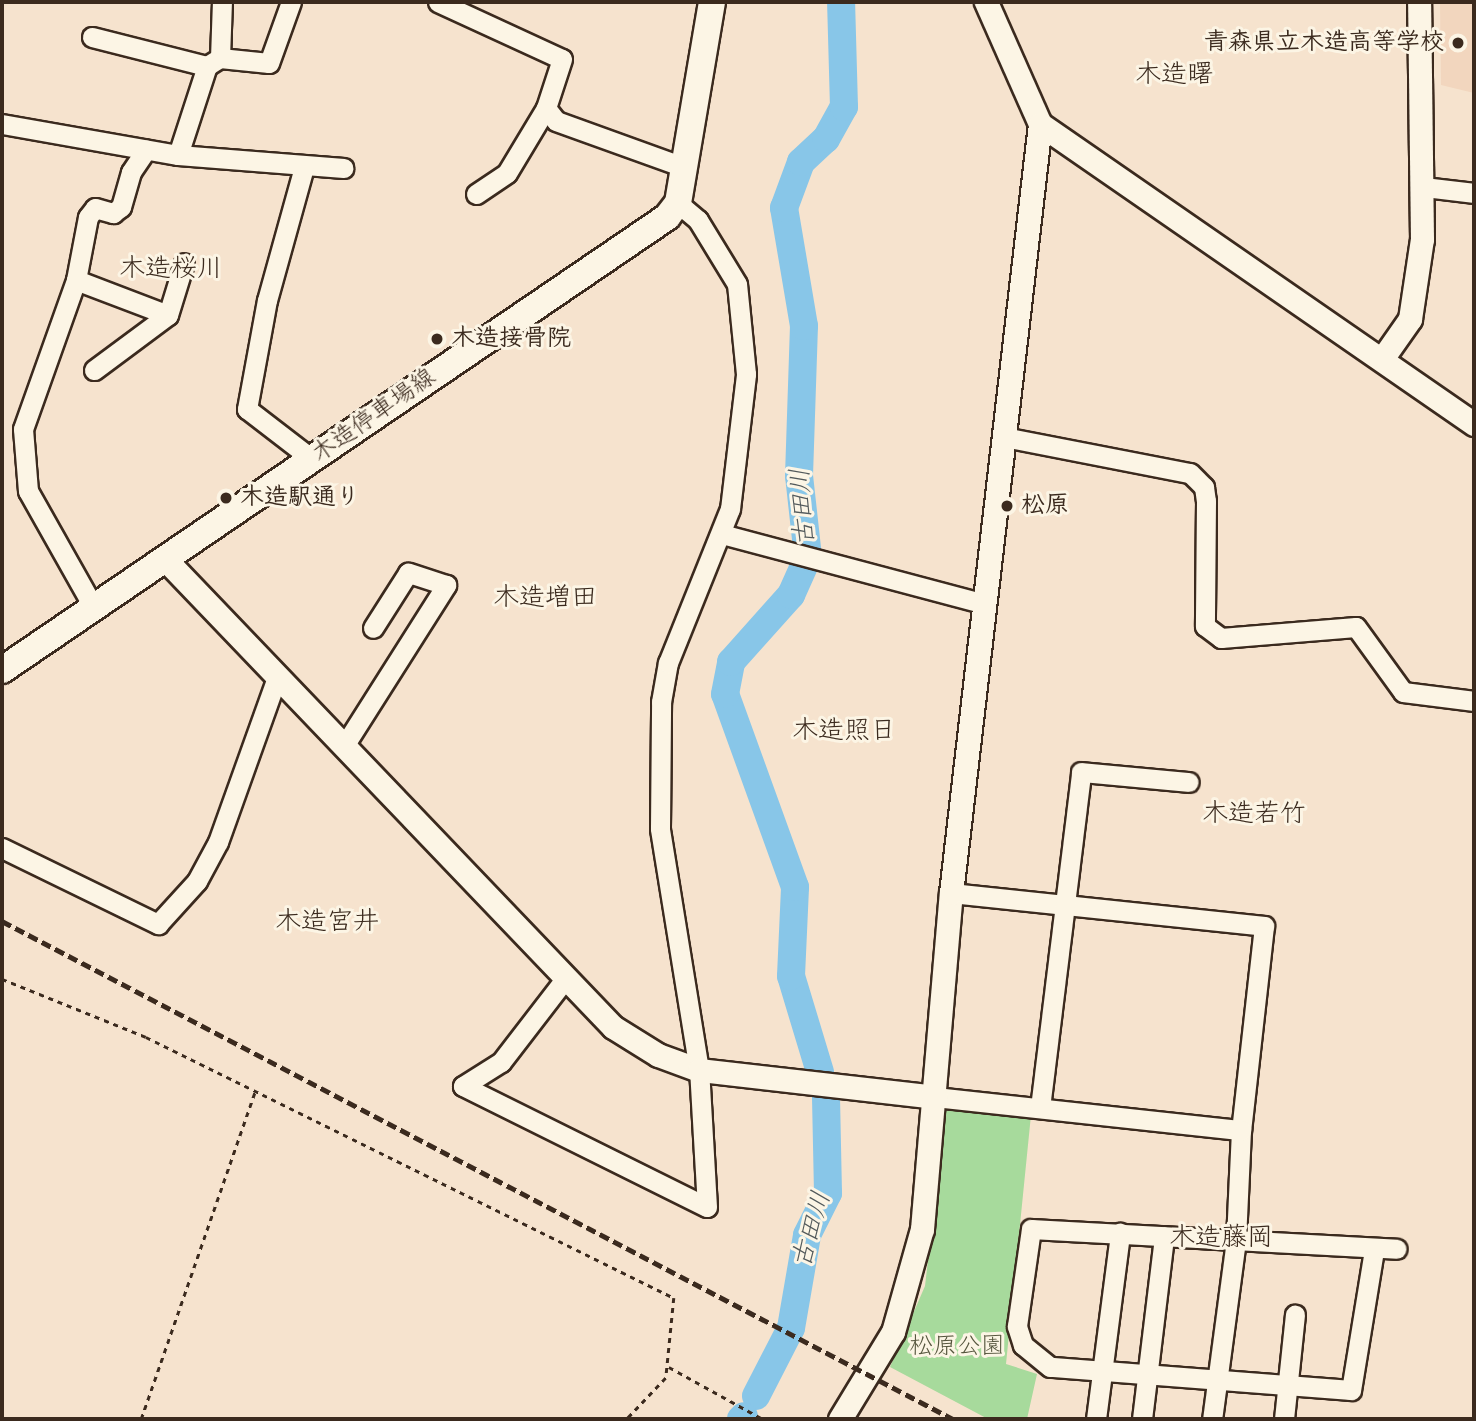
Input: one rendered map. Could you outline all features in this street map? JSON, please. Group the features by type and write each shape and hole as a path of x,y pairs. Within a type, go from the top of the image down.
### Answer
{"main road":[{"path":"678,203 712,2"},
{"name":"木造停車場線","path":"2,670 661,222 678,203"}],"street":[{"path":"178,155 214,62 222,2"},
{"path":"93,37 214,62 269,63 291,2"},
{"path":"438,2 462,7 562,59 546,108 507,173 476,194"},
{"path":"840,1419 893,1332 909,1286 935,1097 951,893 1040,124 986,2"},
{"path":"1382,359 1410,319 1424,187 1419,2"},
{"path":"546,108 556,121 684,167"},
{"path":"2,124 178,155 343,168"},
{"path":"1040,124 1474,424"},
{"path":"94,608 28,491 20,453 23,429 76,280 88,217 95,208 113,213 121,207 131,172 146,150"},
{"path":"304,167 267,300 247,409 312,458"},
{"path":"1424,187 1474,193"},
{"path":"565,979 501,1062 463,1086 707,1207 699,1070 660,828 661,702 668,663 722,534 743,429 744,319 725,259 678,203"},
{"path":"94,370 168,315 184,263"},
{"path":"76,280 168,315"},
{"path":"1004,437 1190,473 1204,487 1206,501 1205,626 1221,638 1356,627 1403,692 1474,701"},
{"path":"722,534 985,604"},
{"path":"165,559 276,680 344,746 565,979 613,1027 658,1055 699,1070 1241,1130"},
{"path":"344,746 446,585 408,573 373,628"},
{"path":"2,848 158,924 197,881 218,842 276,680"},
{"path":"1040,1108 1081,772 1189,782"},
{"path":"951,893 1264,926 1241,1130 1236,1240 1212,1419"},
{"path":"1374,1250 1350,1390 1289,1382 1148,1371 1051,1367 1023,1345 1017,1326 1031,1229 1374,1250 1396,1249"},
{"path":"1096,1419 1120,1233"},
{"path":"1142,1419 1164,1236"},
{"path":"1284,1419 1296,1315"}],"path":[{"path":"2,979 146,1037 674,1298 669,1367 628,1419"},
{"path":"141,1419 255,1092"},
{"path":"669,1367 763,1419"}],"shaded area":[{"name":"青森県立木造高等学校","path":"1440,2 1474,2 1474,93 1441,85"}],"green space":[{"name":"松原公園","path":"946,1105 1031,1115 1006,1364 1037,1374 1027,1419 988,1419 890,1367 925,1286"}],"waterway":[{"name":"古田川","path":"820,1072 791,976 795,887 725,694 731,662 791,595 808,557 799,476 804,326 784,208 801,162 826,139 844,107 841,2"},
{"name":"古田川","path":"756,1396 791,1328 807,1235 828,1193 826,1096"},
{"name":"古田川","path":"741,1419 744,1416"}],"railway":[{"path":"2,921 953,1419"}],"place":[{"name":"青森県立木造高等学校","path":"1458,43"},
{"name":"木造接骨院","path":"437,339"},
{"name":"木造駅通り","path":"226,498"},
{"name":"松原","path":"1007,506"}],"district":[{"name":"木造曙","path":"1174,76"},
{"name":"木造桜川","path":"171,270"},
{"name":"木造増田","path":"545,599"},
{"name":"木造照日","path":"844,732"},
{"name":"木造若竹","path":"1254,815"},
{"name":"木造宮井","path":"327,923"},
{"name":"木造藤岡","path":"1221,1239"}]}
